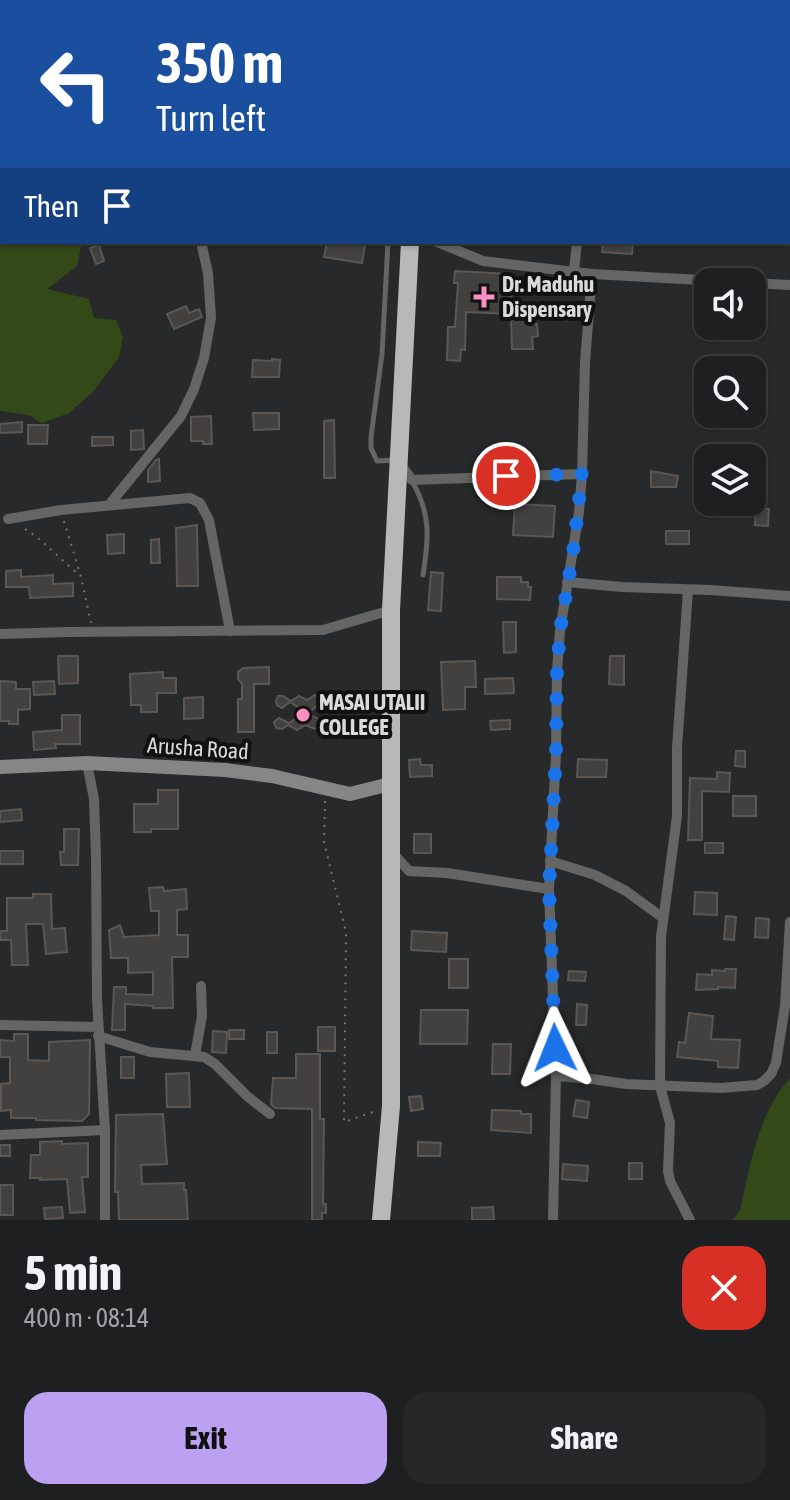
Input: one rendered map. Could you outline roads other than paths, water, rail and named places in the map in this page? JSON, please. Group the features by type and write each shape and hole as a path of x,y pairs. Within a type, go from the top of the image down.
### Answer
{"highway":[{"path":"381,1220 391,1106 391,610 410,244"}],"main road":[{"name":"Arusha Road","path":"0,767 87,763 225,770 272,776 350,794 390,784"}],"street":[{"path":"109,505 181,416 194,389 204,358 211,318 208,273 201,244"},
{"path":"442,244 483,261 592,274 790,285"},
{"path":"574,271 577,244"},
{"path":"553,1220 556,1076 550,861 560,631 579,512 592,274"},
{"path":"398,460 412,480 582,474"},
{"path":"8,519 61,510 190,498 200,503 212,533 230,631"},
{"path":"567,582 790,596"},
{"path":"688,590 677,748 677,816 661,937 660,1086 670,1123 670,1181 690,1220"},
{"path":"0,634 323,630 391,610"},
{"path":"87,763 94,799 105,1220"},
{"path":"390,850 409,871 447,873 549,889"},
{"path":"550,861 595,875 626,891 663,918"},
{"path":"556,1076 660,1086 738,1087 764,1081 776,1063 783,1020 790,922"},
{"path":"195,1055 202,1016 201,986"},
{"path":"0,1025 98,1031 150,1052 204,1057 270,1114"},
{"path":"0,1135 105,1130"}],"lane":[{"path":"388,244 382,354 371,448 377,461 398,460"},
{"path":"412,480 428,519 423,575"}],"place":[{"name":"Dr. Maduhu Dispensary","path":"484,297"},
{"name":"MASAI UTALII COLLEGE","path":"303,715"}]}
